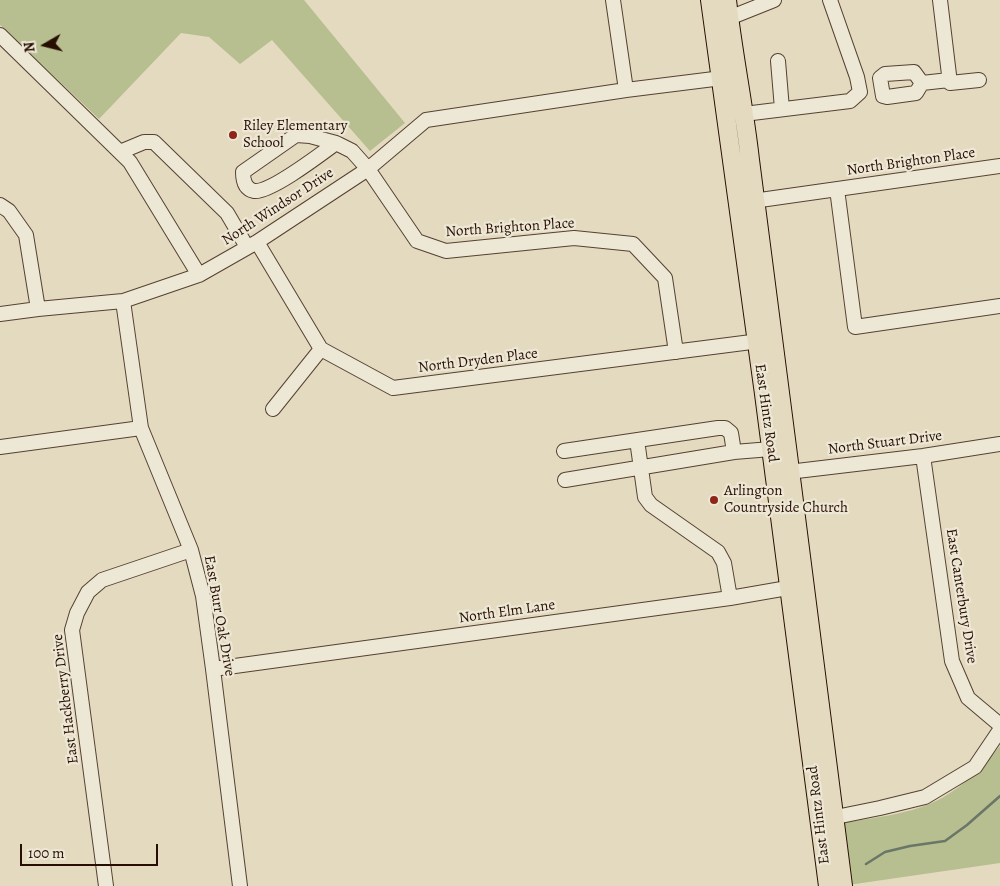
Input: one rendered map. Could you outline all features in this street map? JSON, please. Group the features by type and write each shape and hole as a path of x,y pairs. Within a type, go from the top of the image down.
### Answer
{"main road":[{"name":"East Hintz Road","path":"710,0 729,77 828,818 844,886"},
{"name":"East Hintz Road","path":"727,0 729,18 729,77 744,114 747,202"},
{"name":"East Hintz Road","path":"764,340 771,449 782,472"},
{"name":"East Hintz Road","path":"828,818 828,886"}],"street":[{"path":"613,0 626,90"},
{"path":"744,114 850,101 860,92 857,77 830,0"},
{"path":"940,0 949,80"},
{"path":"729,18 770,1"},
{"path":"0,35 130,162 199,275"},
{"path":"778,61 782,109"},
{"name":"North Windsor Drive","path":"0,314 123,301 199,275 252,245 368,169 426,120 626,90 729,77"},
{"path":"922,83 949,80 950,83 978,80"},
{"name":"North Brighton Place","path":"336,143 272,186 259,191 253,191 248,188 243,180 243,172 296,135 310,136 336,143 352,150 368,169 417,241 446,251 574,238 633,244 666,278 676,352"},
{"path":"120,152 144,142 154,142 227,212 252,245 321,349 273,409"},
{"name":"North Brighton Place","path":"747,202 1000,166"},
{"path":"837,189 855,327 1000,306"},
{"path":"0,205 9,211 26,235 38,309"},
{"name":"East Burr Oak Drive","path":"123,301 142,428 191,550 202,596 214,668 240,886"},
{"name":"North Dryden Place","path":"321,349 393,388 764,340"},
{"path":"0,447 142,428"},
{"path":"564,451 725,428 731,433 734,452"},
{"path":"637,440 645,497 651,505 718,552 724,563 730,598"},
{"name":"North Stuart Drive","path":"782,472 923,456 1000,444"},
{"path":"565,480 734,452 771,449"},
{"name":"East Canterbury Drive","path":"923,456 952,661 968,698 1000,725"},
{"name":"East Hackberry Drive","path":"106,886 72,630 77,612 88,592 102,580 191,550"},
{"name":"North Elm Lane","path":"214,668 730,598 797,587"},
{"path":"828,818 926,797 975,767 1000,730"}],"green space":[{"path":"0,0 304,0 405,123 370,151 272,40 240,64 209,37 181,33 99,119 0,25"},
{"path":"1000,746 1000,863 848,885 840,823 906,812 942,798 973,775"}],"waterway":[{"path":"866,864 885,852 945,841 967,825 1000,796"}],"place":[{"name":"Riley Elementary School","path":"233,135"},
{"name":"Arlington Countryside Church","path":"714,500"}]}
